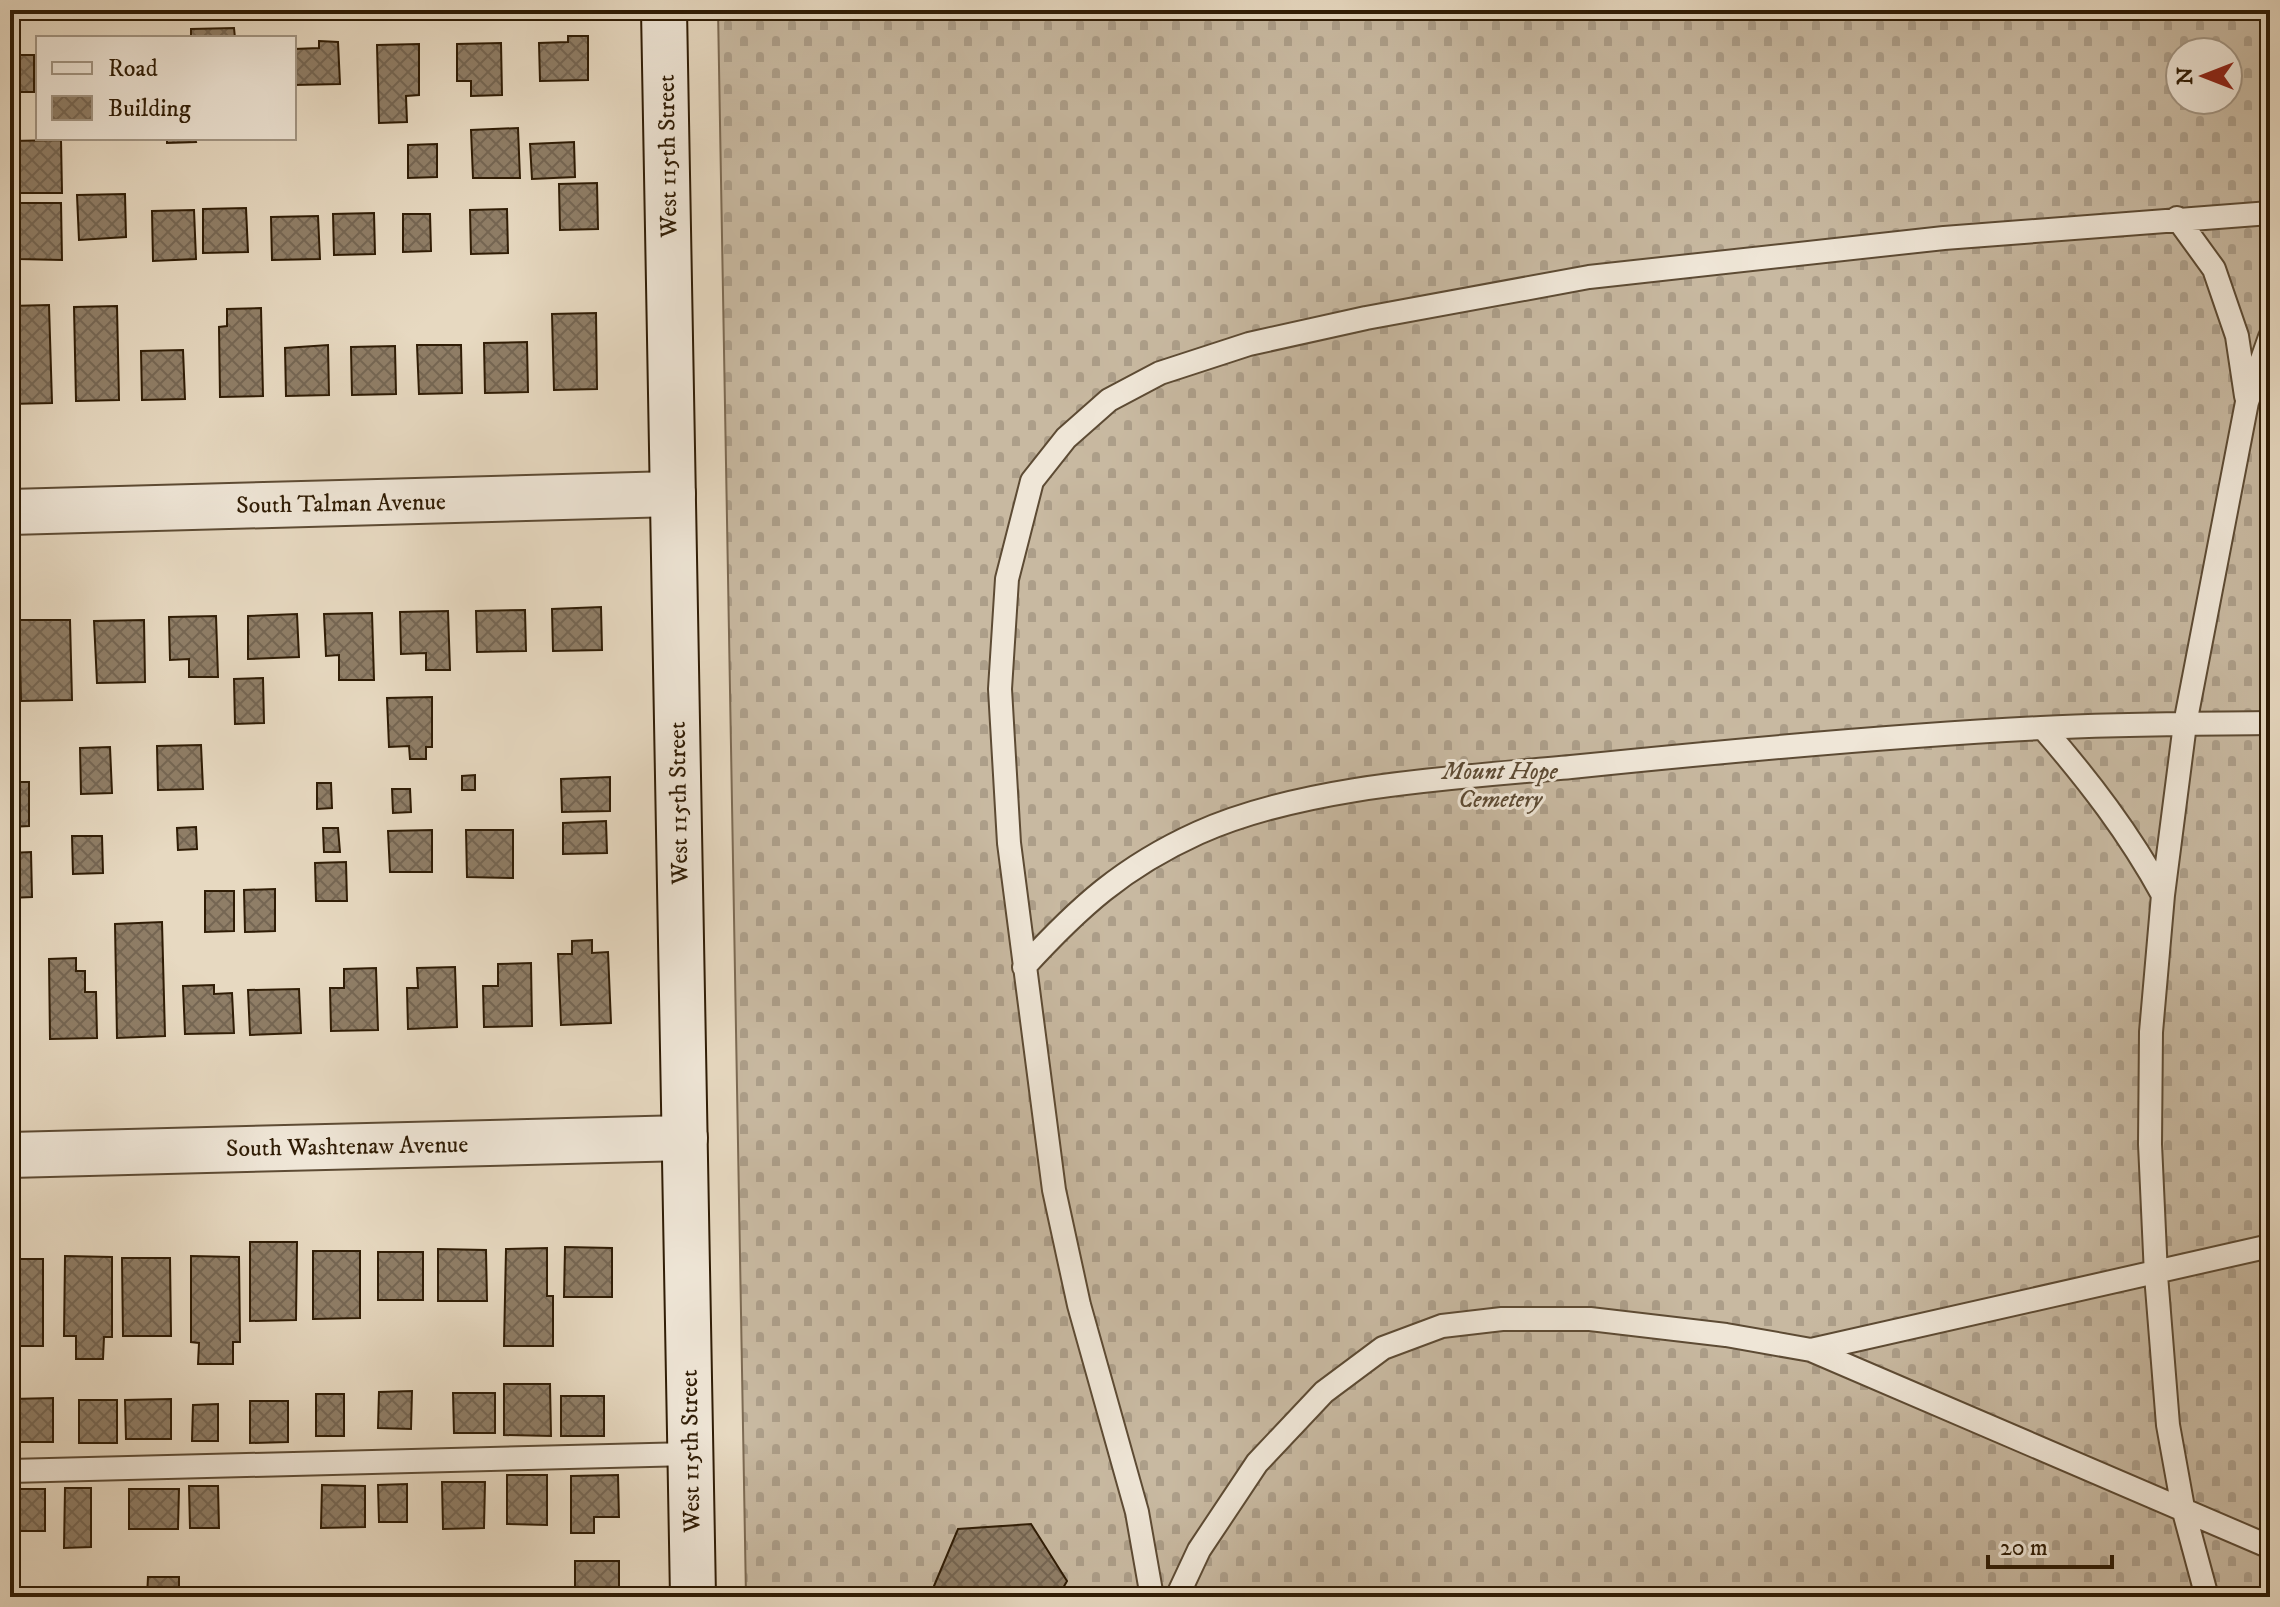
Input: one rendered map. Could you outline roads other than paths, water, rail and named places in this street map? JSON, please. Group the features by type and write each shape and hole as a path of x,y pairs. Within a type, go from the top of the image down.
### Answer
{"street":[{"name":"West 115th Street","path":"664,10 693,1597"},
{"name":"South Talman Avenue","path":"10,512 673,494"},
{"name":"South Washtenaw Avenue","path":"10,1155 685,1138"}],"lane":[{"path":"1152,1597 1137,1512 1079,1305 1054,1190 1009,843 1000,689 1007,579 1032,481 1066,438 1109,400 1160,373 1249,344 1366,318 1589,277 1944,238 2270,213"},
{"path":"2177,218 2214,269 2237,336 2247,402"},
{"path":"2207,1597 2183,1508 2168,1425 2150,1144 2151,1032 2163,895 2185,724 2247,402 2270,337"},
{"path":"1024,967 1063,924 1123,872 1201,832 1299,801 1415,782 1802,744 2043,728 2270,723"},
{"path":"2043,728 2093,785 2134,842 2163,895"},
{"path":"1811,1350 2156,1275 2270,1246"},
{"path":"1177,1597 1199,1550 1257,1463 1324,1392 1383,1348 1442,1326 1502,1319 1590,1319 1726,1335 1811,1350 2270,1547"},
{"path":"10,1471 690,1454"}],"park label":[{"name":"Mount Hope Cemetery","path":"1500,785"}]}
